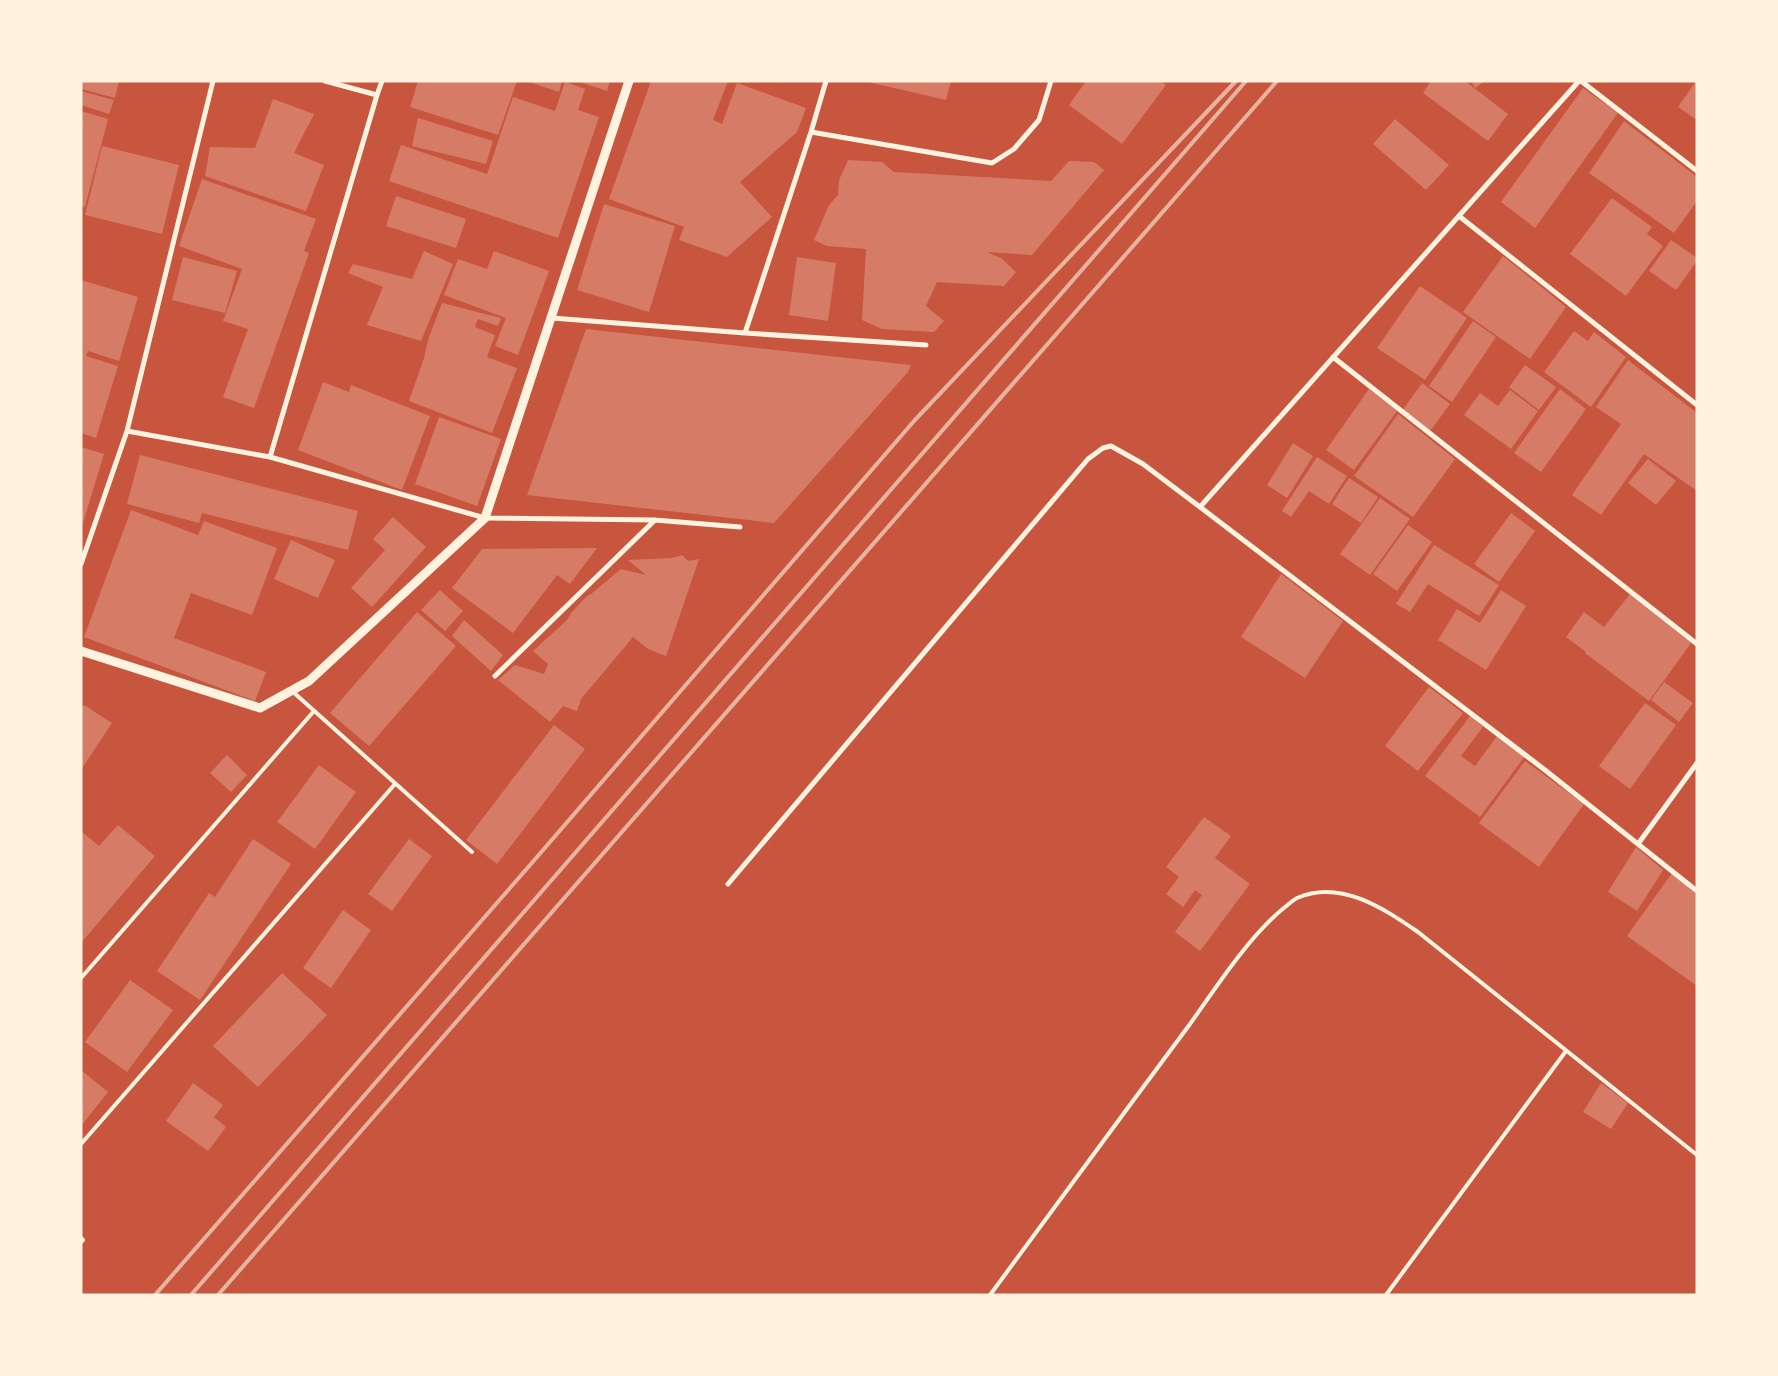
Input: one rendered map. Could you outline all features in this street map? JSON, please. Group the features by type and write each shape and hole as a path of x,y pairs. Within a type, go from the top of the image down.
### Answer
{"street":[{"path":"81,564 127,431 213,81"},
{"path":"325,81 377,95"},
{"path":"270,457 382,81"},
{"path":"81,651 260,708 309,681 485,518 629,81"},
{"path":"745,332 812,132 826,81"},
{"path":"812,132 992,163 1014,149 1039,120 1051,81"},
{"path":"1200,507 1580,81 1697,171"},
{"path":"1459,216 1697,405"},
{"path":"552,318 926,346"},
{"path":"1333,358 1697,644"},
{"path":"127,431 270,457 485,518 655,520 740,527"},
{"path":"728,884 1088,459 1103,448 1111,446 1143,464 1200,507 1538,764 1697,891"},
{"path":"495,676 655,520"},
{"path":"1638,844 1697,763"}],"lane":[{"path":"292,691 472,852"},
{"path":"81,978 314,711"},
{"path":"81,1144 395,784"},
{"path":"990,1295 1226,974 1270,920 1296,898 1325,891 1348,894 1390,913 1418,932 1697,1155"},
{"path":"1386,1295 1566,1051"}],"building":[{"path":"81,81 119,81 115,98 81,89"},
{"path":"418,81 517,81 498,135 410,107"},
{"path":"526,81 562,81 559,92"},
{"path":"577,81 610,81 607,91"},
{"path":"651,81 728,81 713,120 722,124 737,83 806,108 797,132 740,182 772,217 727,257 679,240 684,227 609,199"},
{"path":"864,81 951,81 946,100"},
{"path":"1086,81 1160,81 1166,85 1122,144 1069,105"},
{"path":"1431,81 1465,81 1508,114 1488,141 1423,93"},
{"path":"1471,81 1485,81 1475,88"},
{"path":"1697,81 1697,120 1678,107"},
{"path":"565,82 585,89 578,110 599,117 558,238 389,181 401,145 487,174 513,97 555,111"},
{"path":"1583,88 1618,113 1535,228 1501,202"},
{"path":"81,91 114,100 109,114 81,105"},
{"path":"273,99 314,114 294,153 324,165 306,211 205,176 210,147 255,148"},
{"path":"81,111 108,119 85,207 81,206"},
{"path":"418,118 493,141 486,164 412,146"},
{"path":"1395,119 1449,165 1426,190 1373,144"},
{"path":"1624,121 1697,177 1697,201 1674,233 1589,173"},
{"path":"102,146 179,165 162,234 85,215"},
{"path":"848,160 882,162 894,172 1051,181 1069,161 1094,162 1104,170 1032,255 987,252 1001,258 1016,272 1004,286 937,282 926,306 944,321 934,332 882,329 862,320 866,249 827,246 814,240 829,205 838,195 839,180"},
{"path":"202,179 316,219 304,251 309,253 254,408 223,397 248,329 223,321 242,269 179,246"},
{"path":"396,196 466,219 456,248 386,226"},
{"path":"1612,198 1652,227 1647,234 1663,246 1626,296 1570,254"},
{"path":"604,204 675,226 649,312 577,290"},
{"path":"1671,240 1697,258 1697,261 1676,290 1649,271"},
{"path":"424,251 453,264 421,341 367,325 383,287 348,273 353,264 412,279"},
{"path":"494,251 549,271 518,355 495,346 506,318 444,295 458,259 487,269"},
{"path":"1503,256 1566,307 1530,359 1463,312"},
{"path":"183,257 237,271 225,313 172,300"},
{"path":"797,257 836,263 828,321 789,315"},
{"path":"81,280 138,297 119,361 88,351 86,356 118,366 96,438 81,433"},
{"path":"1420,286 1467,318 1425,380 1377,348"},
{"path":"442,303 501,318 498,326 478,319 475,327 495,335 487,357 517,368 492,433 409,401"},
{"path":"1473,321 1496,337 1452,402 1429,386"},
{"path":"586,329 911,365 908,372 774,523 527,495"},
{"path":"1574,331 1588,341 1594,332 1626,357 1591,407 1544,372"},
{"path":"1628,360 1697,413 1697,491 1644,454 1601,515 1572,495 1621,424 1596,407"},
{"path":"1525,365 1556,387 1539,410 1509,387"},
{"path":"323,382 349,392 351,385 430,416 402,490 298,450"},
{"path":"1422,383 1450,404 1430,431 1402,411"},
{"path":"1369,389 1397,411 1354,470 1326,450"},
{"path":"1560,389 1586,409 1541,472 1514,453"},
{"path":"1510,390 1538,411 1511,449 1464,415 1480,393 1498,406"},
{"path":"1398,414 1455,459 1413,517 1354,476"},
{"path":"439,417 501,439 477,506 415,484"},
{"path":"1293,443 1313,456 1287,498 1267,485"},
{"path":"81,447 104,454 82,526 81,526"},
{"path":"140,455 358,511 348,550 202,513 199,523 127,504"},
{"path":"1317,457 1347,476 1329,504 1309,491 1291,517 1282,511"},
{"path":"1648,459 1676,481 1656,505 1628,483"},
{"path":"1349,478 1378,497 1361,523 1332,504"},
{"path":"1380,498 1410,519 1370,575 1340,554"},
{"path":"131,510 198,535 204,521 277,548 252,615 191,593 174,638 266,672 255,701 84,637"},
{"path":"1511,513 1535,531 1499,582 1474,564"},
{"path":"393,517 426,547 372,607 351,588 385,550 373,539"},
{"path":"1408,525 1432,542 1397,591 1373,574"},
{"path":"291,540 335,560 318,598 274,579"},
{"path":"1434,545 1499,585 1479,616 1428,584 1410,612 1396,604"},
{"path":"597,548 570,584 557,575 513,633 452,588 482,549"},
{"path":"682,555 688,561 699,559 666,656 648,649 633,637 581,699 577,711 563,706 550,722 498,680 515,665 544,674 548,664 533,651 567,620 587,596 621,569 646,575 628,560 672,558"},
{"path":"1281,574 1343,621 1305,678 1241,637"},
{"path":"440,590 463,611 445,631 421,610"},
{"path":"1501,590 1526,606 1486,670 1438,640 1457,609 1480,623"},
{"path":"1630,594 1691,643 1649,701 1566,637 1584,612 1604,627"},
{"path":"417,612 456,646 369,746 330,713"},
{"path":"464,620 503,655 491,671 452,636"},
{"path":"1664,682 1693,703 1679,722 1651,700"},
{"path":"1429,687 1463,713 1418,771 1385,746"},
{"path":"1645,703 1676,725 1630,789 1599,766"},
{"path":"84,705 112,723 81,770 81,709"},
{"path":"1470,716 1483,727 1461,756 1475,766 1497,736 1525,756 1480,817 1425,776"},
{"path":"554,725 585,749 497,864 466,840"},
{"path":"227,755 247,775 231,792 210,773"},
{"path":"1525,761 1584,804 1539,867 1479,823"},
{"path":"319,765 356,792 315,849 277,822"},
{"path":"1204,817 1231,836 1215,858 1250,884 1200,951 1175,932 1202,895 1195,890 1183,907 1166,894 1179,877 1166,867"},
{"path":"118,825 155,856 81,943 81,831 99,846"},
{"path":"253,839 291,864 200,1000 157,971 209,893 215,897"},
{"path":"409,839 432,856 392,911 368,894"},
{"path":"1636,847 1663,870 1637,911 1608,892"},
{"path":"1672,873 1697,895 1697,986 1627,936"},
{"path":"343,910 371,930 331,988 303,968"},
{"path":"282,973 327,1015 258,1087 213,1046"},
{"path":"130,980 173,1010 127,1072 85,1042"},
{"path":"81,1070 108,1092 81,1126"},
{"path":"193,1083 223,1105 214,1117 226,1127 208,1151 166,1121"},
{"path":"1601,1083 1628,1103 1611,1129 1583,1112"}],"railway":[{"path":"155,1295 914,421 1236,81"},
{"path":"191,1295 1246,81"},
{"path":"218,1295 1277,81"}]}
